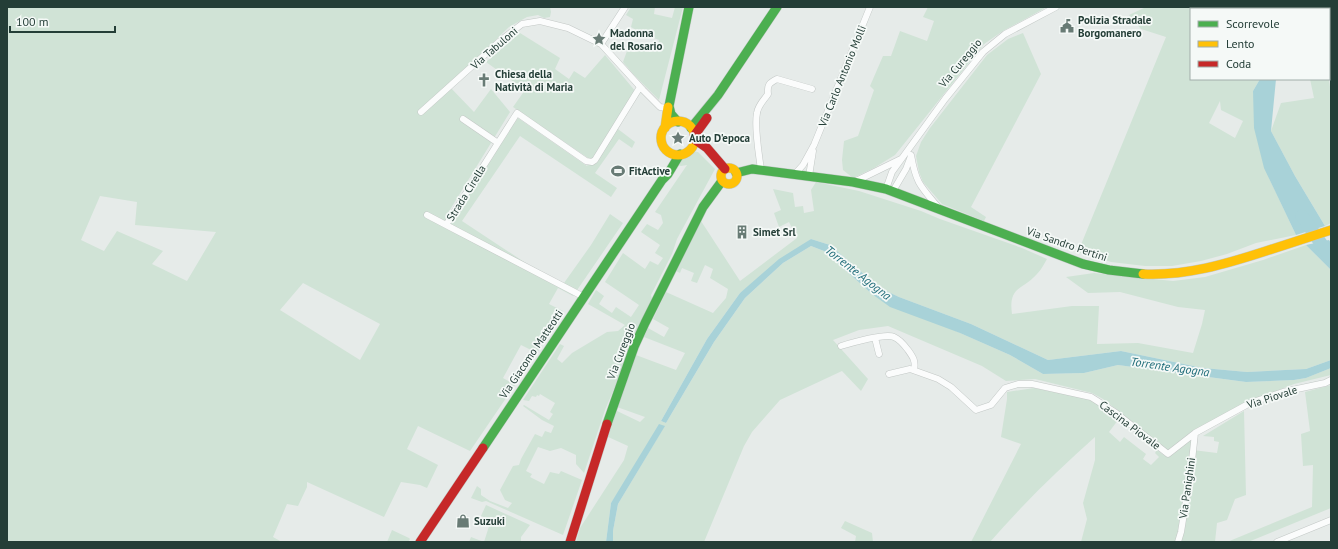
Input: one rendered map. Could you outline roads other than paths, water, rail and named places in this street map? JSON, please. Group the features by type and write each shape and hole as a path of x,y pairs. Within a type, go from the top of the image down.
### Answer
{"main road":[{"path":"690,7 668,107 665,128 662,135 662,143 666,150 670,153 680,154 687,152 693,137 711,111 718,95 777,7"},
{"path":"668,107 671,114 678,122"},
{"path":"665,128 671,123 678,122 687,124 693,137 725,168 732,168 736,173 737,179 732,184 726,184 722,181 721,173 725,168"},
{"name":"Via Giacomo Matteotti","path":"662,180 670,153"},
{"name":"Via Giacomo Matteotti","path":"420,542 680,154"},
{"path":"736,173 752,169 853,182 890,190"},
{"name":"Via Cureggio","path":"570,542 606,425 644,323 703,207 722,181"},
{"name":"Via Sandro Pertini","path":"890,190 1083,264 1101,269 1132,273 1168,274 1189,272 1228,263 1331,230"}],"street":[{"path":"601,44 625,7"},
{"name":"Via Carlo Antonio Molli","path":"795,174 803,165 814,145 870,7"},
{"name":"Via Cureggio","path":"917,139 941,104 987,47 1005,34 1056,7"},
{"name":"Via Tabuloni","path":"422,112 500,41 522,24 540,21 568,28 601,44 660,107 668,107"},
{"path":"761,170 756,122 757,112 768,94 767,87 770,82 777,79 812,89"},
{"name":"Strada Cirella","path":"427,215 446,225 518,113 586,161 592,162 595,160 640,87"},
{"path":"463,119 498,143"},
{"path":"890,190 906,169 917,139"},
{"path":"890,190 892,172 917,139"},
{"name":"Via Carlo Antonio Molli","path":"809,176 814,145"},
{"path":"911,155 914,174 918,184 939,208"},
{"path":"853,182 901,159"},
{"path":"446,225 584,297"},
{"path":"841,346 856,341 887,335 894,337 906,347 914,358 914,370"},
{"path":"875,338 879,354"},
{"name":"Cascina Piovale","path":"889,374 910,369 938,379 951,387 976,410 991,405 1005,388 1018,384 1032,384 1091,396 1116,413 1168,454 1195,433"},
{"name":"Via Piovale","path":"1195,433 1250,403 1283,392 1331,380"},
{"name":"Via Panighini","path":"1178,542 1181,532 1195,433"},
{"path":"1277,542 1331,520"}],"water":[{"path":"1259,80 1276,80 1271,131 1295,176 1325,226 1296,235 1264,168 1254,128 1253,91"},
{"path":"811,239 830,245 880,288 899,297 971,324 1048,360 1121,351 1203,368 1247,372 1306,369 1331,360 1331,368 1306,378 1294,380 1246,382 1118,365 1084,373 1043,374 1010,355 960,333 890,307 872,294 824,251 811,246 783,263 745,298 714,342 666,423 661,421 707,339 740,293 779,259"},
{"path":"1329,240 1331,243 1331,270 1306,245"},
{"path":"659,424 665,426 618,504 613,531 613,542 606,542 611,503"}],"waterway":[{"name":"Torrente Agogna","path":"1302,216 1331,258"}],"place":[{"name":"Polizia Stradale Borgomanero","path":"1067,26"},
{"name":"Madonna del Rosario","path":"599,39"},
{"name":"Chiesa della Natività di Maria","path":"484,80"},
{"name":"Auto D'epoca","path":"678,138"},
{"name":"FitActive","path":"618,171"},
{"name":"Simet Srl","path":"742,232"},
{"name":"Suzuki","path":"463,521"}]}
